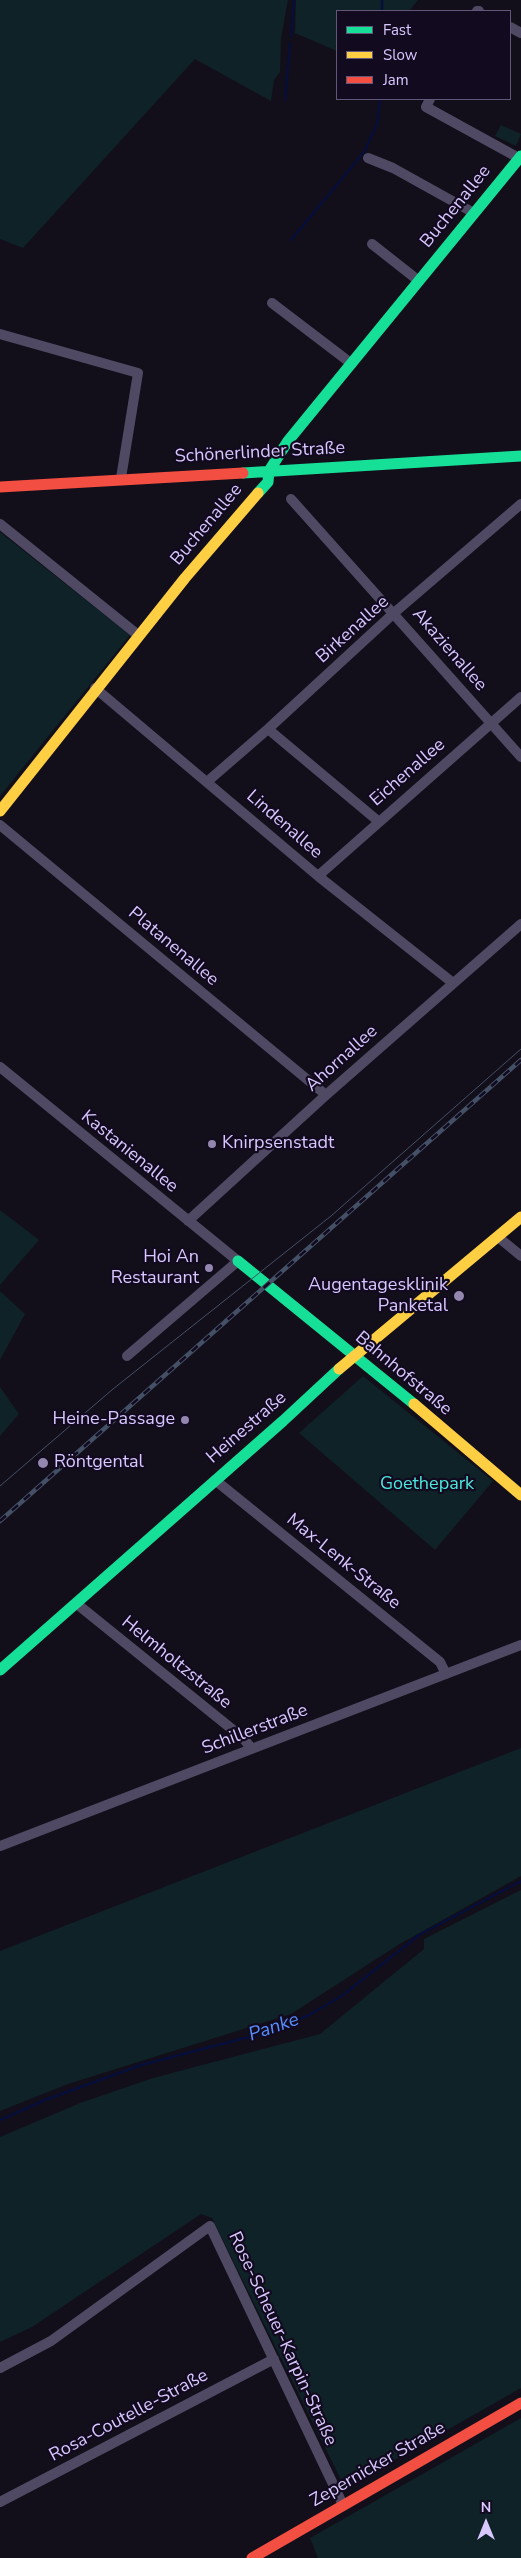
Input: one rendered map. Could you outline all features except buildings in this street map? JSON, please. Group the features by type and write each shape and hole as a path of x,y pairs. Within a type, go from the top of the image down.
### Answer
{"street":[{"path":"430,100 426,107 520,157"},
{"name":"Buchenallee","path":"0,811 138,635 229,524 268,482 269,471 288,441 520,157"},
{"path":"368,158 393,168 474,213"},
{"path":"372,244 419,281"},
{"path":"272,302 352,364"},
{"path":"0,334 138,373 121,478"},
{"name":"Schönerlinder Straße","path":"0,486 521,456"},
{"name":"Akazienallee","path":"291,499 521,757"},
{"name":"Birkenallee","path":"208,781 268,729 394,613 521,504"},
{"path":"0,524 138,635"},
{"name":"Lindenallee","path":"95,688 208,781 318,876 453,983"},
{"name":"Eichenallee","path":"318,876 378,821 521,697"},
{"path":"268,729 378,821"},
{"name":"Platanenallee","path":"0,825 326,1095"},
{"name":"Ahornallee","path":"188,1221 326,1095 521,924"},
{"name":"Kastanienallee","path":"0,1067 238,1261"},
{"name":"Heinestraße","path":"0,1670 283,1421 354,1354 521,1217"},
{"path":"498,1237 521,1256"},
{"path":"128,1356 238,1261"},
{"name":"Bahnhofstraße","path":"238,1261 354,1354 521,1494"},
{"name":"Max-Lenk-Straße","path":"215,1480 440,1662 446,1674"},
{"name":"Helmholtzstraße","path":"77,1604 243,1738 252,1749"},
{"name":"Schillerstraße","path":"0,1846 521,1645"},
{"name":"Rose-Scheuer-Karpin-Straße","path":"0,2368 51,2341 210,2226 343,2505"},
{"name":"Rosa-Coutelle-Straße","path":"0,2502 274,2359"},
{"name":"Zepernicker Straße","path":"252,2558 521,2403"}],"green space":[{"path":"0,0 288,0 281,38 280,72 274,80 271,101 195,59 23,248 0,239"},
{"path":"296,0 418,0 410,10 336,10 336,51 295,33"},
{"path":"501,125 521,134 516,146 495,136"},
{"path":"0,532 130,635 0,796"},
{"path":"0,1210 39,1240 0,1285"},
{"path":"0,1291 25,1314 0,1360"},
{"name":"Goethepark","path":"363,1376 493,1481 435,1550 299,1433"},
{"path":"0,1387 19,1414 0,1436"},
{"path":"521,1748 521,1876 398,1945 291,2014 68,2084 0,2111 0,1951"},
{"path":"521,1890 521,2388 345,2488 212,2218 201,2214 32,2327 0,2342 0,2137 80,2103 153,2078 320,2034 424,1949 424,1939"},
{"path":"521,2418 521,2558 318,2558 310,2538"}],"waterway":[{"path":"291,36 294,0"},
{"path":"382,0 382,10"},
{"path":"285,100 290,43"},
{"path":"291,240 364,152 377,124 380,100"},
{"name":"Panke","path":"0,2120 45,2100 141,2065 272,2031 309,2015 343,1995 419,1935 521,1881"}],"tram line":[{"path":"0,1486 113,1389 331,1216 521,1049"}],"railway":[{"path":"0,1521 521,1060"}],"traffic: fast":[{"path":"258,493 268,482 269,471 288,441 521,156"},
{"path":"243,473 521,456"},
{"path":"238,1261 414,1404"},
{"path":"0,1670 283,1421 339,1369"}],"traffic: slow":[{"path":"0,811 185,578 258,493"},
{"path":"339,1369 521,1217"},
{"path":"414,1404 521,1495"}],"traffic: jam":[{"path":"0,487 243,473"},
{"path":"252,2558 521,2403"}],"place":[{"name":"Knirpsenstadt","path":"212,1144"},
{"name":"Hoi An Restaurant","path":"209,1268"},
{"name":"Augentagesklinik Panketal","path":"459,1296"},
{"name":"Heine-Passage","path":"185,1420"},
{"name":"Röntgental","path":"43,1463"}]}
